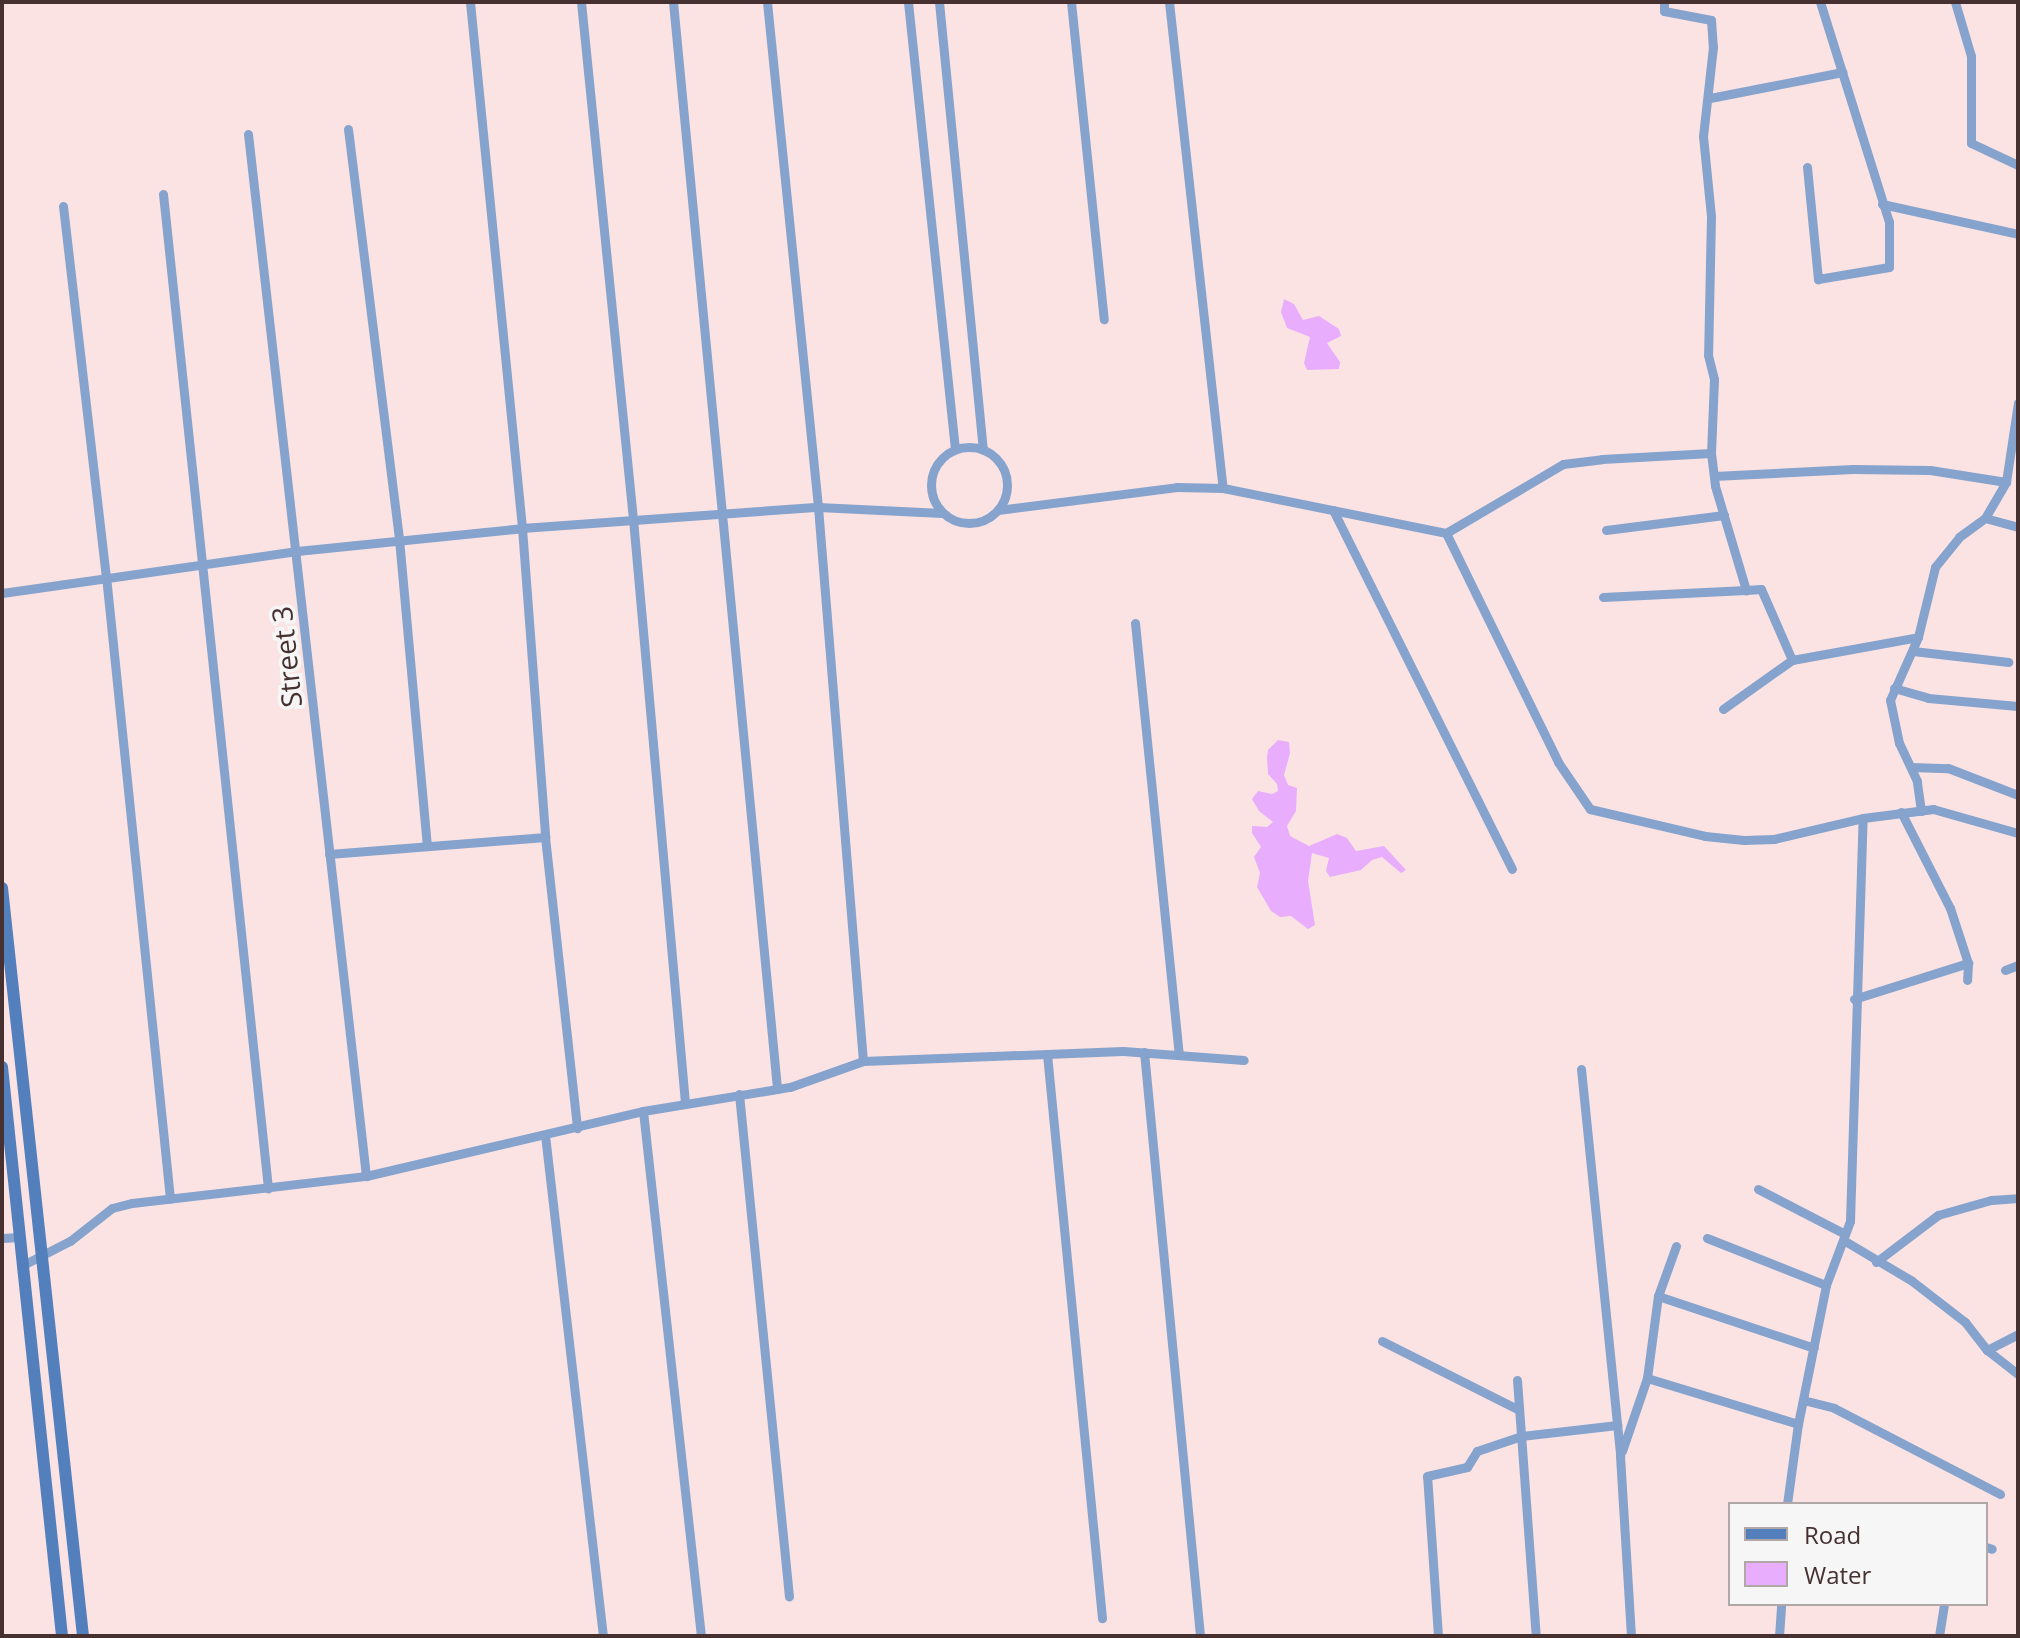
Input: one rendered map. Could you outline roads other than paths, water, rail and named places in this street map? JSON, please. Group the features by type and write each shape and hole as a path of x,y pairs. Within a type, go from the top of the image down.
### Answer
{"main road":[{"path":"2,888 83,1636"},
{"path":"2,1067 62,1636"}],"street":[{"path":"470,2 522,528 545,837 577,1128"},
{"path":"581,2 633,519 685,1103"},
{"path":"673,2 777,1089"},
{"path":"767,2 818,507 863,1061"},
{"path":"908,2 955,450"},
{"path":"939,2 983,450"},
{"path":"1071,2 1104,319"},
{"path":"1169,2 1223,488"},
{"path":"1664,2 1664,11 1707,16 1711,20 1710,98 1703,136 1711,216 1708,355 1714,379 1711,453 1714,476 1746,590"},
{"path":"1807,167 1818,279 1889,267 1889,222 1820,2"},
{"path":"1955,2 1971,56 1971,143 2018,165"},
{"path":"1710,98 1842,72"},
{"path":"348,129 399,539 427,844"},
{"name":"Street 3","path":"248,134 366,1176"},
{"path":"163,194 268,1188"},
{"path":"1882,204 2018,234"},
{"path":"63,206 106,576 170,1199"},
{"path":"1921,811 1917,781 1899,743 1890,700 1918,637 1935,567 1959,537 1985,518 2006,482 2018,403"},
{"path":"942,513 932,493 931,478 937,464 955,450 976,447 1000,463 1006,476 1007,491 998,510"},
{"path":"2,593 106,576 399,539 818,507 942,513 962,523 978,522 998,510 1177,487 1223,488 1446,533 1563,464 1616,457 1711,453"},
{"path":"1714,476 1815,468 1930,470 2006,482"},
{"path":"1333,510 1512,869"},
{"path":"1606,530 1724,515"},
{"path":"1985,518 2018,527"},
{"path":"1446,533 1558,762 1590,809 1693,834 1744,840 1774,839 1863,818 1933,809 2018,833"},
{"path":"1603,597 1761,589 1792,660"},
{"path":"1135,623 1179,1055"},
{"path":"1723,709 1792,660 1918,637"},
{"path":"1913,651 2008,662"},
{"path":"1894,688 1928,698 2018,706"},
{"path":"1911,767 1948,768 2018,795"},
{"path":"1901,812 1936,877 1968,963 1967,980"},
{"path":"1787,1502 1798,1424 1826,1285 1850,1221 1854,999 1863,818"},
{"path":"329,854 545,837"},
{"path":"1854,999 1968,963"},
{"path":"2005,970 2018,965"},
{"path":"1144,1052 1200,1636"},
{"path":"23,1265 70,1241 112,1208 366,1176 643,1111 777,1089 863,1061 1144,1052 1244,1060"},
{"path":"1047,1054 1102,1618"},
{"path":"1581,1069 1620,1456 1631,1636"},
{"path":"739,1094 789,1597"},
{"path":"643,1111 701,1636"},
{"path":"545,1135 603,1636"},
{"path":"1758,1189 1845,1238 1876,1262 1912,1281 1965,1322 1987,1350 2018,1374"},
{"path":"1876,1262 1938,1215 1991,1200 2018,1198"},
{"path":"2,1238 20,1237"},
{"path":"1707,1238 1826,1285"},
{"path":"1620,1456 1647,1378 1658,1296 1676,1246"},
{"path":"1658,1296 1814,1348"},
{"path":"1987,1350 2018,1334"},
{"path":"1382,1341 1519,1410"},
{"path":"1647,1378 1798,1424"},
{"path":"1517,1380 1536,1636"},
{"path":"1803,1400 1834,1408 2000,1494"},
{"path":"1438,1636 1427,1476 1467,1467 1477,1451 1521,1436 1617,1425"},
{"path":"1779,1636 1781,1606"},
{"path":"1939,1636 1944,1606"}],"water":[{"path":"1284,299 1294,304 1303,320 1319,316 1339,329 1341,336 1327,343 1340,362 1339,369 1307,370 1304,363 1310,337 1287,328 1281,312"},
{"path":"1278,740 1289,742 1290,753 1284,775 1288,785 1297,788 1296,811 1287,826 1290,836 1309,846 1337,834 1347,838 1356,851 1384,846 1406,870 1401,873 1382,857 1372,860 1361,870 1330,877 1326,871 1329,858 1312,853 1308,881 1315,925 1308,929 1291,916 1280,917 1271,911 1257,887 1260,873 1254,857 1261,847 1252,833 1252,826 1267,827 1273,822 1259,811 1252,799 1258,791 1272,794 1278,791 1277,784 1268,774 1267,757 1268,750"}]}
